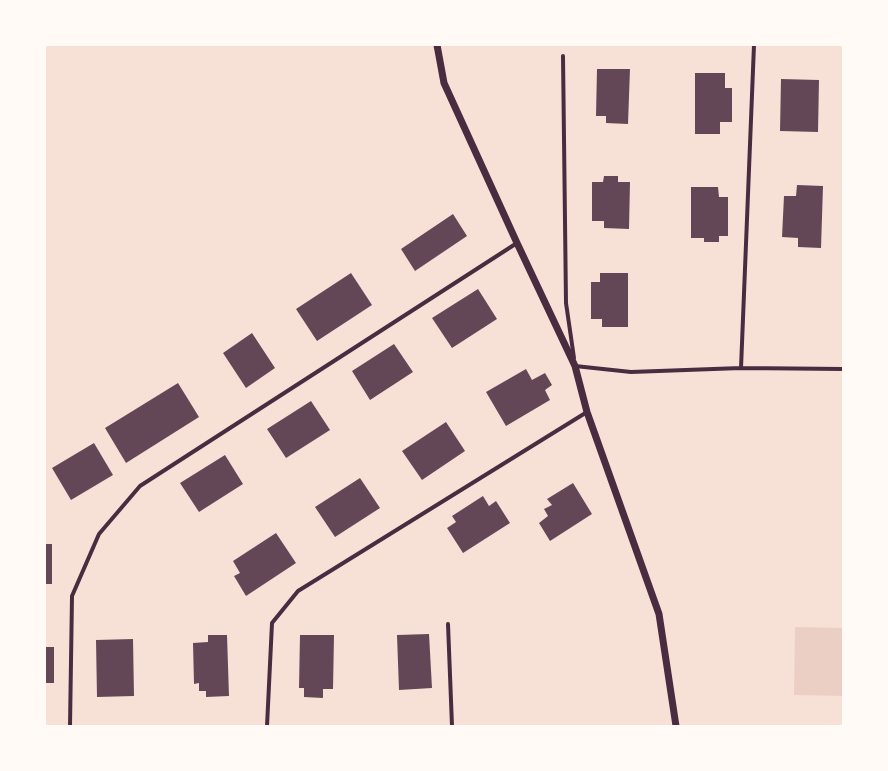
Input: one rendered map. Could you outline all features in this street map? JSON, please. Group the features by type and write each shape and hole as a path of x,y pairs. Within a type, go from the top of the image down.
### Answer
{"street":[{"path":"437,45 444,83 516,244 575,366"},
{"path":"741,368 754,45"},
{"path":"563,56 566,303 575,366 587,412 658,614 676,726"},
{"path":"70,726 72,596 99,534 140,486 516,244"},
{"path":"575,366 632,372 741,368 843,369"},
{"path":"267,726 272,623 298,591 587,412"},
{"path":"448,624 452,726"}],"shaded area":[{"path":"795,627 843,628 843,696 794,695"}],"building":[{"path":"597,69 630,69 628,124 606,123 606,116 596,116"},
{"path":"695,73 725,73 725,88 732,88 732,122 720,122 720,134 695,134"},
{"path":"781,79 819,80 818,132 780,131"},
{"path":"604,176 618,176 618,182 630,182 629,229 604,228 604,221 592,221 592,182 603,182"},
{"path":"797,185 823,186 821,248 798,247 798,238 782,237 784,196 796,196"},
{"path":"691,187 718,187 719,197 728,197 728,236 719,236 719,242 704,242 704,238 691,238"},
{"path":"453,214 467,236 415,271 401,249"},
{"path":"351,273 372,305 317,341 296,309"},
{"path":"600,273 628,273 628,327 602,327 602,319 591,319 591,282 600,282"},
{"path":"478,289 497,319 452,348 432,318"},
{"path":"252,333 275,368 246,388 223,353"},
{"path":"394,344 413,372 370,400 352,371"},
{"path":"526,369 532,380 545,373 552,385 545,390 550,400 506,426 486,392"},
{"path":"178,383 199,417 126,463 105,428"},
{"path":"311,401 330,430 286,458 267,429"},
{"path":"446,422 465,451 422,480 402,451"},
{"path":"94,443 113,475 71,500 52,468"},
{"path":"225,455 243,484 199,512 180,483"},
{"path":"360,478 380,508 335,537 315,507"},
{"path":"573,483 592,514 550,541 539,523 548,516 544,509 552,505 547,499"},
{"path":"483,496 489,506 496,501 510,523 463,553 447,528 456,522 452,516"},
{"path":"276,533 296,563 246,596 234,576 240,573 233,561"},
{"path":"45,544 52,544 52,584 45,584"},
{"path":"429,634 432,688 399,690 397,635"},
{"path":"208,635 227,635 229,696 206,697 206,691 199,691 199,683 194,684 193,643 208,642"},
{"path":"300,635 334,635 333,689 323,689 323,698 304,697 304,688 299,688"},
{"path":"133,639 134,696 97,697 96,640"},
{"path":"45,647 54,647 54,683 45,683"}]}
